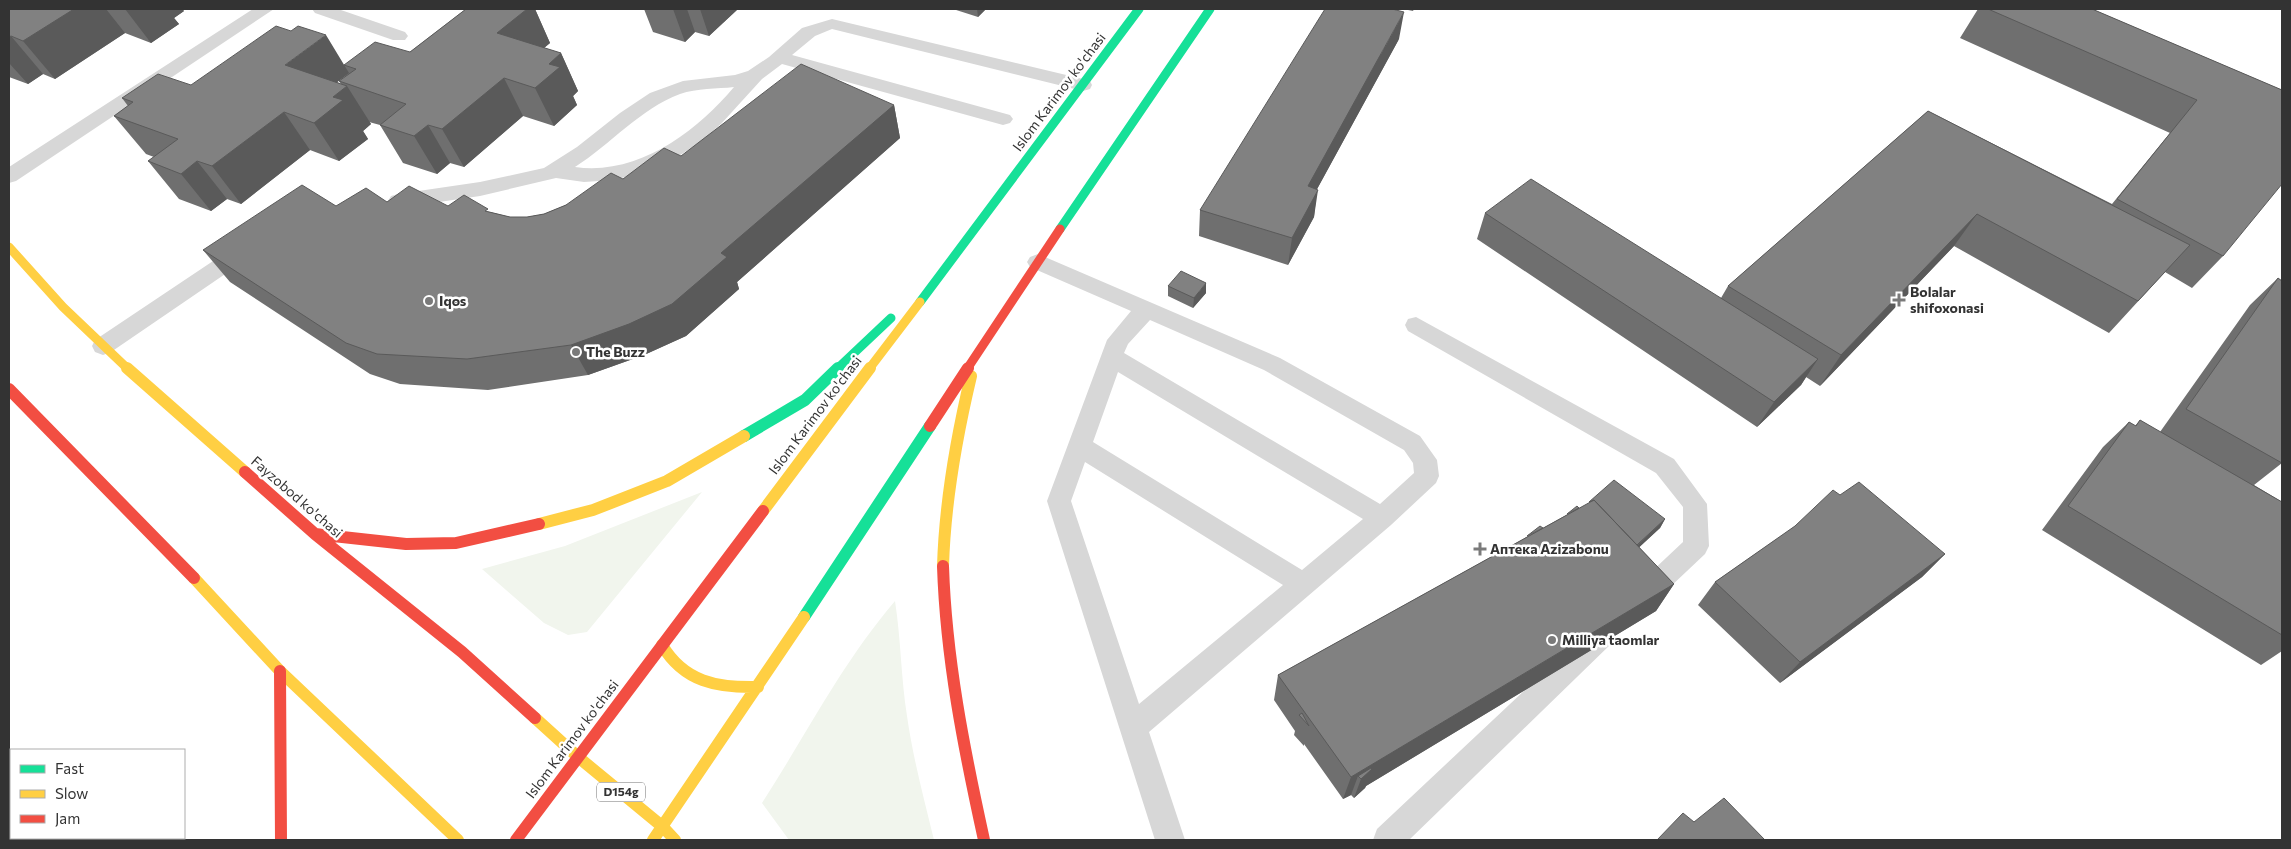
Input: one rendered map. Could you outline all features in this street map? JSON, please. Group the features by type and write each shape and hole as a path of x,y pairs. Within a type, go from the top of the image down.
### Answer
{"main road":[{"name":"Islom Karimov ko'chasi","path":"516,840 1139,9"},
{"path":"654,840 758,687 1038,262 1210,9"},
{"name":"Fayzobod ko'chasi","path":"9,247 25,267 104,346 315,534 462,652 578,757"},
{"path":"315,534 406,544 456,543 510,532 593,510 667,481 805,400 948,264"},
{"path":"976,356 953,451 943,532 943,614 955,705 984,840"},
{"path":"9,389 195,579 280,671 458,840"},
{"path":"662,645 664,655 676,665 705,682 739,689 758,687"},
{"path":"280,671 281,840"},
{"name":"D154g","path":"578,757 663,826 675,840"}],"lane":[{"path":"9,176 265,9"},
{"path":"321,9 398,36"},
{"path":"384,203 496,186 554,171 630,113 674,89 734,81 755,75 780,58 803,34 816,26 832,24 1082,85"},
{"path":"780,58 1003,119"},
{"path":"554,171 577,177 628,172 662,158 698,134 739,96 755,75"},
{"path":"104,346 261,239"},
{"path":"1038,262 1272,364 1412,443 1425,460 1427,476 1382,518 1132,728"},
{"path":"1147,309 1118,340 1058,501 1170,840"},
{"path":"1388,840 1696,546 1695,504 1665,466 1416,325"},
{"path":"1112,357 1382,518"},
{"path":"1079,446 1303,584"}],"shaded area":[{"path":"702,492 587,632 568,635 544,623 482,569 565,546"},
{"path":"895,601 909,732 934,840 789,840 762,803 841,674"}],"building":[{"path":"9,9 74,9 23,41 11,36 9,37"},
{"path":"466,9 527,9 497,33 561,53 549,64 560,67 535,88 504,78 442,129 428,125 414,136 380,125 406,104 339,81 356,69 344,65 375,42 410,52"},
{"path":"1325,9 1392,9 1404,12 1308,186 1318,190 1292,238 1200,210"},
{"path":"1988,9 2092,9 2282,90 2282,184 2223,256 2117,199 2197,100"},
{"path":"276,26 291,31 298,26 326,35 285,65 347,86 333,97 343,100 314,123 284,112 212,166 197,161 181,174 148,161 178,139 114,116 133,102 122,98 158,74 191,85"},
{"path":"801,64 894,105 721,253 727,257 672,304 629,324 571,345 467,359 377,354 346,343 203,250 302,185 336,206 366,188 387,202 409,186 448,206 464,195 488,209 485,211 510,217 544,214 566,205 611,173 623,179 664,148 681,156"},
{"path":"1928,111 2190,245 2138,301 1977,214 1841,355 1728,286"},
{"path":"1531,179 1818,359 1774,402 1485,213"},
{"path":"1181,271 1206,283 1194,298 1168,286"},
{"path":"2278,278 2282,281 2282,463 2186,409"},
{"path":"2140,420 2282,502 2282,635 2068,506 2129,422 2136,426"},
{"path":"1614,480 1665,519 1637,545 1594,500 1589,502"},
{"path":"1859,482 1945,554 1800,662 1715,582 1795,526 1833,490 1840,495"},
{"path":"1594,500 1674,584 1351,777 1278,675"},
{"path":"1577,506 1579,508 1567,514"},
{"path":"1540,526 1543,528 1527,536"},
{"path":"1302,713 1309,726 1299,715"},
{"path":"1371,768 1361,779 1358,776"},
{"path":"1724,798 1765,840 1657,840 1683,813 1694,822"}],"traffic: fast":[{"path":"920,302 1139,9"},
{"path":"1060,229 1210,9"},
{"path":"744,436 805,400 891,318"},
{"path":"804,617 930,426"}],"traffic: slow":[{"path":"9,247 35,278 92,336 245,472"},
{"path":"763,511 920,302"},
{"path":"943,566 945,518 951,470 971,376"},
{"path":"539,524 593,510 667,481 744,436"},
{"path":"194,578 280,671 458,840"},
{"path":"653,840 804,617"},
{"path":"662,645 669,658 690,675 702,681 730,686 758,687"},
{"path":"535,718 578,757 663,827 675,840"}],"traffic: jam":[{"path":"930,426 1060,229"},
{"path":"9,389 194,578"},
{"path":"245,472 315,534 462,652 535,718"},
{"path":"516,840 763,511"},
{"path":"315,534 406,544 456,543 539,524"},
{"path":"943,566 947,635 956,704 984,840"},
{"path":"280,671 281,840"}],"place":[{"name":"Bolalar shifoxonasi","path":"1899,300"},
{"name":"Iqos","path":"429,301"},
{"name":"The Buzz","path":"576,352"},
{"name":"Аптека Azizabonu","path":"1480,549"},
{"name":"Milliya taomlar","path":"1552,640"}]}
